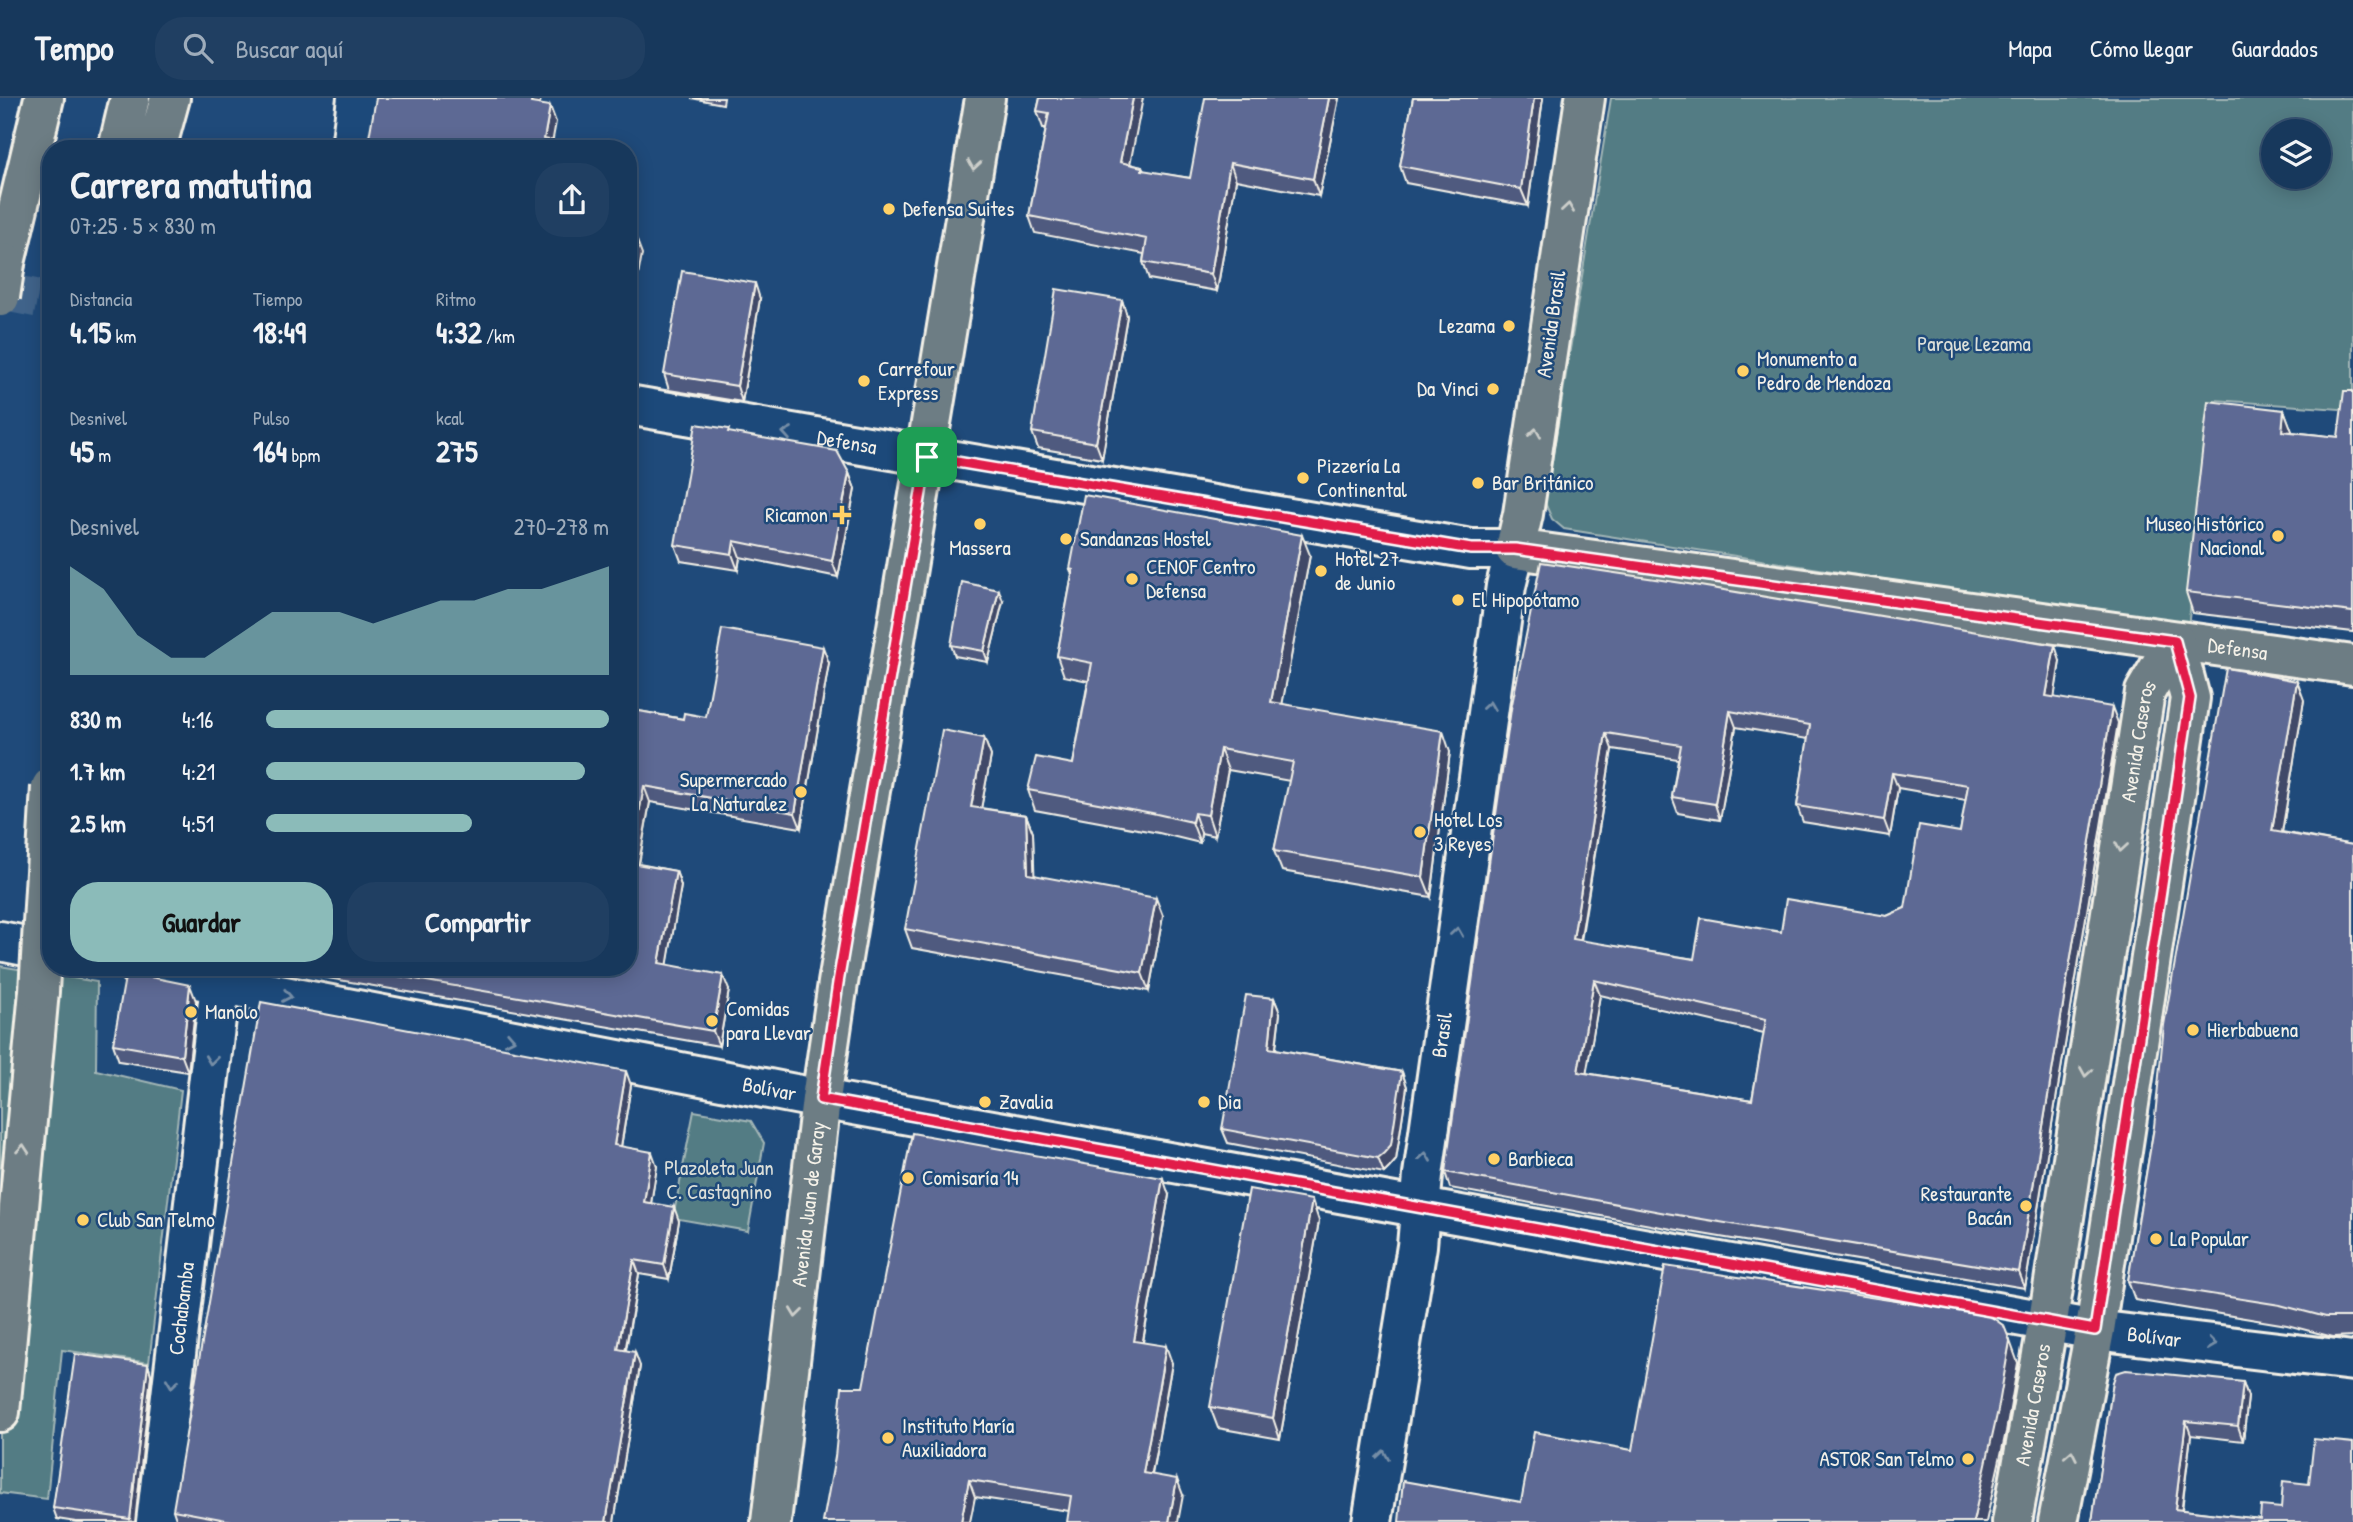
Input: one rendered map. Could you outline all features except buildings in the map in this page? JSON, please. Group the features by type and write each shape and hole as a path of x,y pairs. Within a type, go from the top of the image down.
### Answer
{"main road":[{"path":"2,280 19,98"},
{"path":"2,280 44,98"},
{"path":"120,140 130,98"},
{"path":"158,140 170,98"},
{"name":"Avenida Juan de Garay","path":"771,1522 821,1099 838,983 985,98"},
{"name":"Avenida Brasil","path":"1515,549 1525,500 1585,98"},
{"name":"Defensa","path":"1515,549 2353,665"},
{"name":"Avenida Caseros","path":"2012,1522 2049,1321 2145,692 2175,641"},
{"name":"Avenida Caseros","path":"2059,1522 2095,1330 2190,698 2175,641"},
{"path":"0,1412 42,940"}],"street":[{"path":"352,140 357,98"},
{"name":"Defensa","path":"637,407 1471,549 1515,549"},
{"name":"Brasil","path":"1372,1522 1417,1246 1423,1175 1506,586 1515,549"},
{"path":"0,941 42,949"},
{"name":"Bolívar","path":"221,976 821,1099 2095,1330 2353,1361"},
{"name":"Cochabamba","path":"156,1522 221,976"}],"green space":[{"name":"Parque Lezama","path":"1611,98 2353,98 2353,410 2215,400 2188,627 1564,529 1552,519 1545,503"},
{"name":"Club San Telmo","path":"0,966 42,973 42,976 97,982 96,1070 181,1090 149,1363 62,1350 47,1499 0,1493"},
{"name":"Plazoleta Juan C. Castagnino","path":"694,1111 751,1121 764,1143 748,1231 673,1218"}],"tunnel":[{"path":"0,291 42,299"}],"place":[{"name":"Defensa Suites","path":"889,209"},
{"name":"Lezama","path":"1509,326"},
{"name":"Monumento a Pedro de Mendoza","path":"1743,371"},
{"name":"Carrefour Express","path":"864,381"},
{"name":"Da Vinci","path":"1493,389"},
{"name":"Pizzería La Continental","path":"1303,478"},
{"name":"Bar Británico","path":"1478,483"},
{"name":"Ricamon","path":"842,515"},
{"name":"Massera","path":"980,524"},
{"name":"Museo Histórico Nacional","path":"2278,536"},
{"name":"Sandanzas Hostel","path":"1066,539"},
{"name":"Hotel 27 de Junio","path":"1321,571"},
{"name":"CENOF Centro Defensa","path":"1132,579"},
{"name":"El Hipopótamo","path":"1458,600"},
{"name":"Supermercado La Naturalez","path":"801,792"},
{"name":"Hotel Los 3 Reyes","path":"1420,832"},
{"name":"Manolo","path":"191,1012"},
{"name":"Comidas para Llevar","path":"712,1021"},
{"name":"Hierbabuena","path":"2193,1030"},
{"name":"Zavalia","path":"985,1102"},
{"name":"Dia","path":"1204,1102"},
{"name":"Barbieca","path":"1494,1159"},
{"name":"Comisaría 14","path":"908,1178"},
{"name":"Restaurante Bacán","path":"2026,1206"},
{"name":"Club San Telmo","path":"83,1220"},
{"name":"La Popular","path":"2156,1239"},
{"name":"Instituto María Auxiliadora","path":"888,1438"},
{"name":"ASTOR San Telmo","path":"1968,1459"}],"route":[{"path":"927,457 1471,549 1515,549 2175,641 2190,698 2095,1330 821,1099 838,983 927,457"}]}
